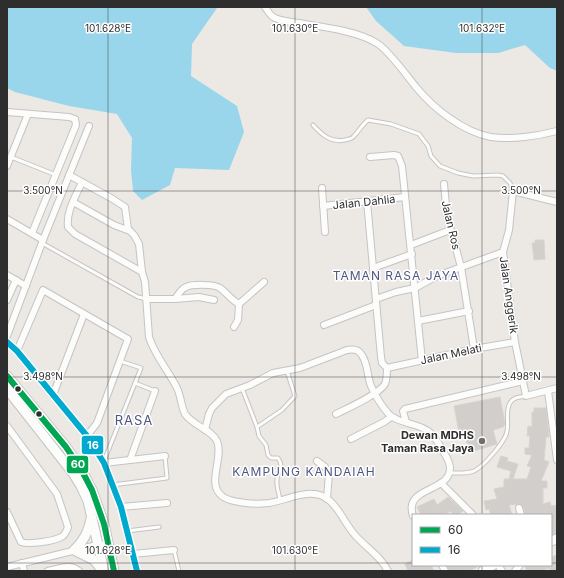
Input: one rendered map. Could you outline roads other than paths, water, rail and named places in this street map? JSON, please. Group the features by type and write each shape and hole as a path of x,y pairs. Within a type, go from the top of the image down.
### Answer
{"main road":[{"path":"7,376 66,447 82,471 92,490 104,524 114,571"},
{"path":"7,389 81,486 88,501 92,515 103,571"},
{"path":"92,515 88,532 82,543 74,550 94,560 103,571"}],"street":[{"path":"265,7 274,18 321,26 362,36 378,44 418,89 444,114 478,133 504,137 542,134 557,131"},
{"path":"7,112 69,117 75,119 76,125 32,233"},
{"path":"7,166 28,114"},
{"path":"7,336 42,241 89,126"},
{"path":"370,157 398,156 402,166 422,361"},
{"path":"69,175 125,207 127,225 130,232"},
{"path":"82,182 67,219 68,227 75,234 142,272"},
{"name":"Jalan Ros","path":"444,184 450,230 461,267 474,349"},
{"path":"322,188 325,232"},
{"path":"514,191 557,202"},
{"name":"Jalan Anggerik","path":"514,191 509,230 503,252 515,342 526,396"},
{"name":"Jalan Dahlia","path":"323,206 405,197"},
{"path":"336,414 375,392 385,383 387,368 382,363 381,357 367,201"},
{"path":"73,202 114,225 130,232 134,235 139,244 142,272 145,282 149,337 151,345 177,387 185,414 197,425 212,435 216,440 219,456 215,472 216,490 222,496 231,500 255,504 270,503 301,494 321,495 330,500 347,525 357,537 382,560 388,571"},
{"path":"7,219 32,233 42,241"},
{"path":"411,245 450,230"},
{"path":"324,325 396,292 415,288 437,276 503,252"},
{"path":"373,268 412,254"},
{"path":"7,275 26,286"},
{"path":"7,300 16,280"},
{"path":"234,327 238,320 239,304 264,282"},
{"path":"175,299 186,287 211,285 219,287 230,299 239,304"},
{"path":"17,351 43,290 128,339 97,423 87,436"},
{"path":"146,299 199,297 214,300"},
{"path":"418,321 469,311"},
{"path":"53,395 84,314"},
{"path":"7,342 17,351 87,436 104,463 121,507 137,571"},
{"name":"Jalan Melati","path":"387,368 474,349 515,342"},
{"path":"205,430 212,408 219,399 226,394 273,373 300,368 333,355 354,349 361,353 371,386 386,411 391,417 429,432 435,438 449,464 449,473 442,483 417,496 413,501 411,505 413,514"},
{"path":"406,422 403,411 406,408 523,381"},
{"path":"526,396 557,388"},
{"path":"130,460 155,391"},
{"path":"548,391 557,460"},
{"path":"352,439 391,417"},
{"path":"7,426 57,494 68,527 67,532 63,536 31,544 21,542 7,512"},
{"path":"104,463 165,456"},
{"path":"317,461 325,466 329,473 327,499"},
{"path":"442,483 472,514"},
{"path":"121,507 167,503"},
{"path":"520,508 520,514"},
{"path":"7,566 108,542"},
{"path":"133,554 174,550"},
{"path":"22,563 24,571"},
{"path":"48,571 70,566 79,571"}],"lane":[{"path":"313,125 322,135 331,140 341,141 353,138 363,124 368,120 391,124 419,134 428,146 431,156 440,166 458,173 473,176 503,176 510,183 514,191"},
{"path":"10,157 56,175"},
{"path":"42,241 138,298 146,299"},
{"path":"104,463 141,368 120,361"},
{"path":"257,427 282,410 295,396 287,370"},
{"path":"135,383 155,391"},
{"path":"242,388 259,436 266,445 269,457 278,458 281,464 277,481 280,500"},
{"path":"449,473 466,473 475,470 502,445 507,432 508,407 510,402 516,398 526,396"},
{"path":"112,484 167,478 165,456"},
{"path":"127,531 159,527"},
{"path":"174,550 179,571"}],"water":[{"path":"7,7 216,7 217,8 192,44 191,76 237,106 244,132 229,170 175,168 170,185 142,200 133,191 131,170 132,138 117,114 69,106 15,92 7,88"},
{"path":"366,7 557,7 557,71 550,68 525,45 498,53 456,53 404,46 376,21"}],"place":[{"name":"Dewan MDHS Taman Rasa Jaya","path":"482,441"}],"district":[{"name":"TAMAN RASA JAYA","path":"396,276"},
{"name":"RASA","path":"134,420"},
{"name":"KAMPUNG KANDAIAH","path":"304,472"}]}
